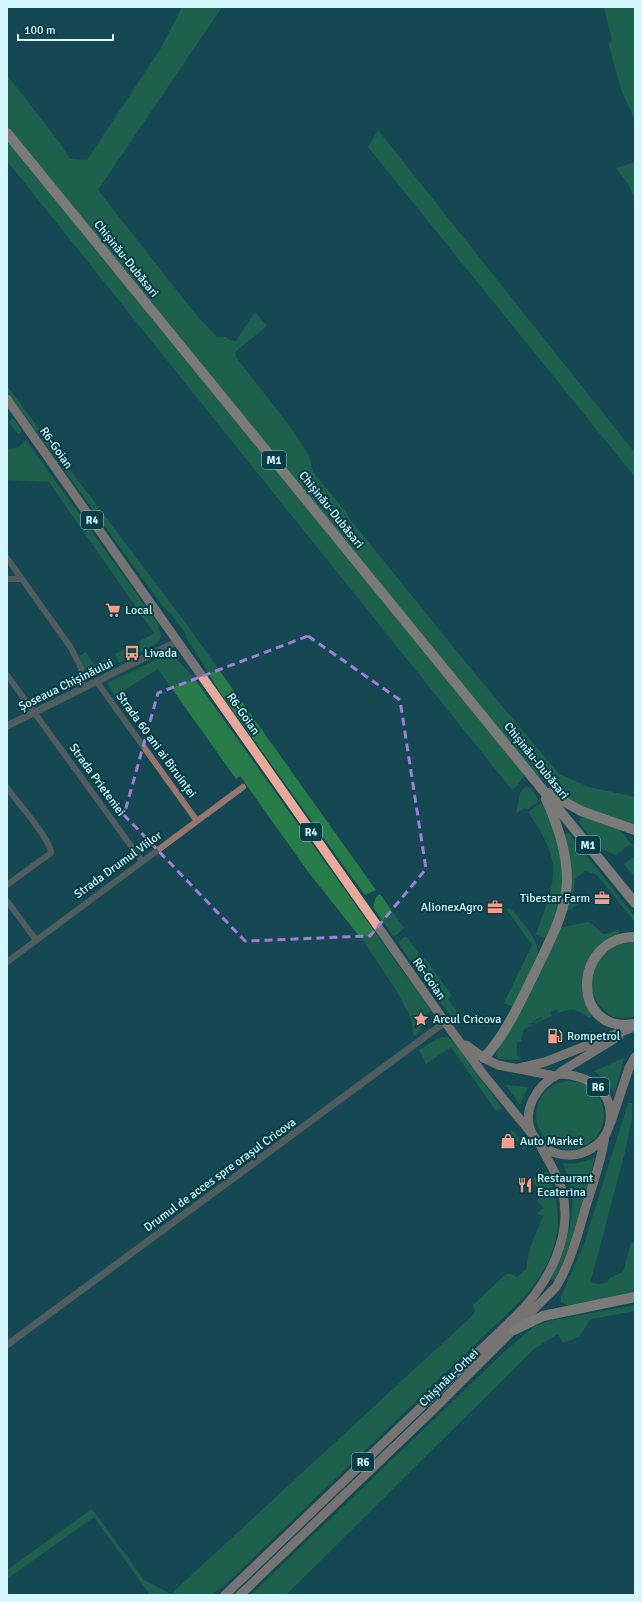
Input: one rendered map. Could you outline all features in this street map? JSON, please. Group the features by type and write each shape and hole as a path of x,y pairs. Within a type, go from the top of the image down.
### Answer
{"highway":[{"name":"Chișinău-Dubăsari","path":"7,133 635,903"},
{"path":"540,787 581,811 635,830"},
{"path":"484,1058 499,1040 519,1004 551,938 561,912 565,896 566,869 563,843 540,787"},
{"path":"634,1026 617,1025 602,1017 590,1002 586,983 589,968 598,953 611,943 620,939 635,937"},
{"path":"514,1330 543,1316 635,1297"}],"main road":[{"name":"R6-Goian","path":"7,399 445,1022 483,1074 532,1134"},
{"path":"519,1068 539,1064 634,1026"},
{"name":"R6","path":"558,1074 583,1077 595,1084 605,1096 609,1108 607,1131 591,1149 572,1155 553,1152 539,1143 532,1134 529,1113 533,1099 540,1088 558,1074 634,1026"},
{"name":"R6-Goian","path":"460,1041 484,1058 503,1066 558,1074"},
{"path":"558,1074 566,1053"},
{"name":"Chișinău-Orhei","path":"240,1595 514,1330 556,1287 564,1274 575,1246 603,1153 607,1131 614,1116 629,1068 635,1057"},
{"name":"Chișinău-Orhei","path":"225,1595 522,1310 540,1288 559,1249 565,1219 563,1197 558,1180 539,1143"}],"street":[{"path":"7,558 78,661 85,687"},
{"path":"7,579 22,580"},
{"name":"Șoseaua Chișinăului","path":"7,726 178,642"},
{"name":"Strada Prieteniei","path":"7,675 142,861"},
{"name":"Strada 60 ani ai Biruinței","path":"97,682 197,821"},
{"name":"Strada Drumul Viilor","path":"7,962 243,787"},
{"path":"7,788 42,833 51,849 51,853 7,885"},
{"path":"7,901 36,940"},
{"name":"Drumul de acces spre orașul Cricova","path":"7,1345 445,1022"}],"highlighted area":[{"path":"308,636 400,700 426,869 370,936 245,941 124,815 158,693"}],"green space":[{"path":"182,7 222,7 98,190 197,316 217,337 226,337 230,340 236,341 255,312 267,326 235,352 236,357 294,432 309,456 313,472 472,670 559,774 589,787 635,797 635,826 610,819 561,797 526,764 7,128 7,75 60,143 70,159 87,160 161,48"},
{"path":"604,7 635,7 635,120 622,92 608,43 612,41"},
{"path":"378,130 635,453 635,477 368,147"},
{"path":"7,137 525,774 517,786 512,790 7,161"},
{"path":"635,162 635,198 628,184 616,168"},
{"path":"7,386 190,629 376,890 365,895 348,872 219,691 185,636 187,635 172,615 164,608 7,391"},
{"path":"13,418 22,431 18,434 9,422"},
{"path":"26,440 158,624 161,637 157,643 140,652 135,644 154,633 49,482 7,480 7,449 18,448"},
{"path":"132,645 136,654 119,663 115,654"},
{"path":"86,652 94,665 111,656 115,665 93,677 87,676 79,656"},
{"path":"165,657 174,657 192,675 431,1011 423,1016 424,1021 420,1025 422,1029 414,1037 411,1018 396,990 367,946 309,873 240,776 236,779 158,669 115,696 107,683 153,661"},
{"path":"526,786 531,788 539,801 526,810 525,808 516,813 520,793"},
{"path":"541,803 556,831 564,875 558,911 547,936 543,938 536,934 549,897 553,867 552,859 545,841 528,812"},
{"path":"585,817 619,829 634,847 629,845 616,855 601,849 580,824 580,819"},
{"path":"568,832 635,917 634,921 597,875 585,871 575,879 573,895 578,901 578,904 566,912 564,836"},
{"path":"635,855 635,877 624,864"},
{"path":"380,894 404,928 398,934 393,936 373,907 376,897"},
{"path":"510,908 532,935 538,953 514,1007 504,1003 532,945 507,910"},
{"path":"588,922 603,934 607,934 618,929 619,931 618,937 585,967 582,986 583,995 592,1011 591,1017 589,1018 574,1010 559,1013 557,1009 551,1012 552,1016 534,1024 534,1022 542,1019 542,1017 536,1019 530,1024 533,1025 524,1029 521,1041 517,1043 517,1056 521,1057 520,1060 498,1059 496,1055 497,1052 525,1001 558,928"},
{"path":"407,937 419,954 418,957 411,962 398,942"},
{"path":"635,941 635,1017 613,1017 598,1004 593,994 591,984 594,965 610,947"},
{"path":"425,958 452,996 448,999 465,1022 456,1023 414,966"},
{"path":"590,1031 594,1033 576,1041 577,1037"},
{"path":"447,1037 452,1040 502,1108 496,1111 451,1047 426,1064 419,1050 438,1038"},
{"path":"624,1058 615,1091 613,1092 603,1078 594,1071"},
{"path":"570,1081 583,1084 594,1091 601,1102 604,1115 601,1128 594,1139 583,1146 570,1149 557,1146 546,1139 539,1128 536,1115 539,1102 546,1091 557,1084"},
{"path":"506,1085 528,1087 520,1105"},
{"path":"628,1103 632,1103 632,1119 624,1156 591,1280 592,1283 599,1284 608,1282 609,1278 623,1272 631,1243 634,1242 635,1292 571,1306 566,1305 561,1302 561,1297 584,1244"},
{"path":"509,1130 514,1131 526,1148 523,1150"},
{"path":"595,1158 572,1241 555,1281 551,1279 567,1237 572,1216 572,1193 570,1182 563,1163 574,1164"},
{"path":"542,1172 548,1172 557,1205 558,1217 557,1235 552,1251 538,1279 505,1316 225,1585 211,1595 150,1595 94,1517 7,1579 7,1570 92,1509 144,1580 171,1594 472,1316 475,1312 473,1305 506,1274 511,1274 517,1277 526,1269 530,1248 543,1216 537,1213 544,1208 537,1201 539,1198 537,1192 539,1190 532,1180"},
{"path":"635,1305 635,1311 591,1319 579,1337 563,1343 558,1334 534,1349 286,1595 251,1595 505,1351 533,1327 549,1321"}],"place":[{"name":"Local","path":"113,610"},
{"name":"Livada","path":"132,653"},
{"name":"Tibestar Farm","path":"602,898"},
{"name":"AlionexAgro","path":"495,907"},
{"name":"Arcul Cricova","path":"421,1019"},
{"name":"Rompetrol","path":"555,1036"},
{"name":"Auto Market","path":"508,1141"},
{"name":"Restaurant Ecaterina","path":"525,1185"}]}
